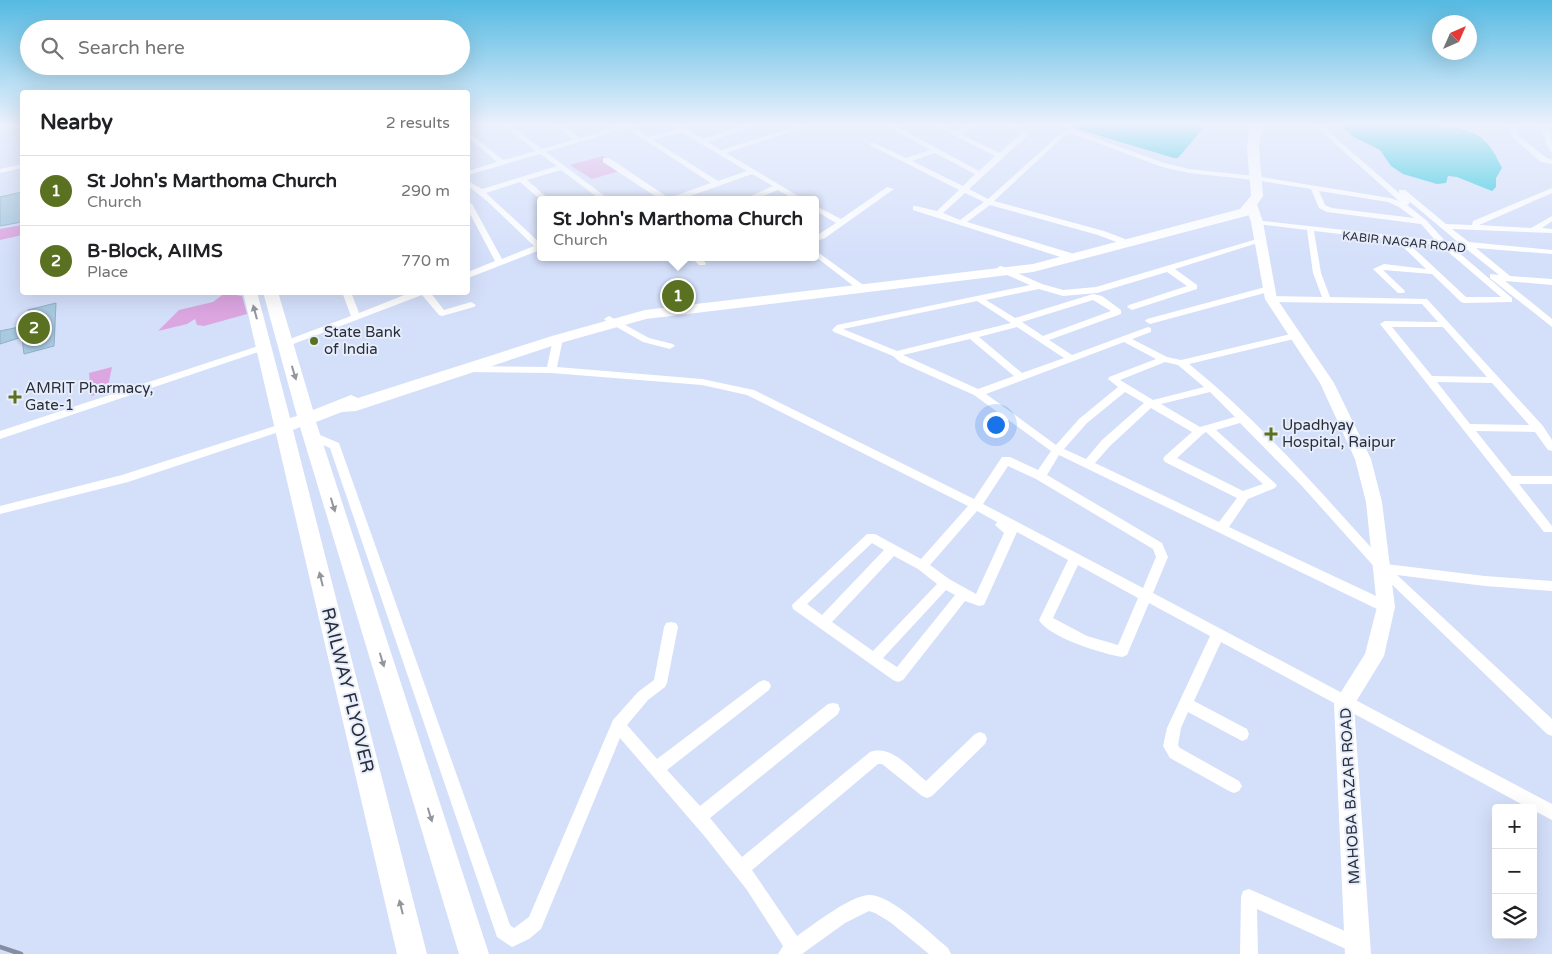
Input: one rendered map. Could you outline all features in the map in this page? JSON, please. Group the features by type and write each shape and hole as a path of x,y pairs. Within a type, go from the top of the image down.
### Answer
{"main road":[{"name":"MAHOBA BAZAR ROAD","path":"1252,170 1251,178 1257,196 1254,216"},
{"path":"1071,257 1238,208 1254,216"},
{"path":"284,426 342,406 350,407 460,369 612,321 669,306 1004,270 1071,257 1245,212 1254,216"},
{"name":"RAILWAY FLYOVER","path":"251,295 412,954"},
{"path":"271,295 308,417 318,459 474,954"},
{"path":"460,369 612,321"}],"street":[{"path":"481,192 554,170"},
{"path":"565,170 601,196"},
{"path":"620,170 660,196"},
{"path":"695,170 717,184"},
{"path":"747,170 794,196"},
{"path":"920,170 989,202 1101,233 1122,241"},
{"path":"972,170 982,175"},
{"path":"938,214 986,170"},
{"path":"961,223 989,202 1024,170"},
{"path":"1182,170 1251,178 1397,202 1457,246 1508,279 1552,315"},
{"path":"1367,170 1552,324"},
{"path":"1377,170 1444,226 1457,246 1484,277 1509,300 1464,300 1404,243"},
{"path":"682,196 751,172"},
{"path":"522,180 541,196"},
{"path":"470,184 481,192 537,244"},
{"path":"756,196 778,187"},
{"path":"1314,188 1322,206 1330,210 1423,222"},
{"path":"819,237 890,189"},
{"path":"1475,228 1476,223 1552,190"},
{"path":"470,208 500,262"},
{"path":"916,208 1071,257"},
{"path":"819,210 841,222"},
{"path":"1004,270 1039,286 1063,293 1098,290 1169,269 1254,216 1457,246"},
{"name":"KABIR NAGAR ROAD","path":"1254,216 1310,231 1404,243 1552,253"},
{"name":"MAHOBA BAZAR ROAD","path":"1254,216 1270,294 1295,336 1327,383 1363,459 1374,502 1386,607 1374,656 1344,703 1357,949"},
{"path":"1533,230 1552,218"},
{"path":"1444,226 1552,231"},
{"path":"1310,231 1317,273 1327,300"},
{"path":"470,272 537,248"},
{"path":"819,255 859,286"},
{"path":"1401,292 1377,269 1384,267 1434,272"},
{"path":"1132,306 1194,287 1169,269"},
{"path":"1484,277 1552,282"},
{"path":"1039,286 840,327 837,330 896,354 903,360 978,393 1057,450 1386,607"},
{"path":"978,393 1125,339 1149,326 1270,294 1327,300 1424,301 1539,429 1552,447"},
{"path":"347,295 356,317"},
{"path":"427,295 442,313 471,305"},
{"path":"285,344 356,317 399,296"},
{"path":"896,354 902,351 973,336 1093,297 1099,298 1118,312 1043,339"},
{"path":"978,299 1070,358"},
{"path":"612,321 646,340 670,346"},
{"path":"1441,325 1385,324 1548,528"},
{"path":"973,336 1021,377"},
{"path":"1181,363 1295,336"},
{"path":"551,370 558,339"},
{"path":"1125,339 1164,359 1181,363 1212,388 1305,482 1382,568 1552,729"},
{"path":"0,435 264,347"},
{"path":"1164,359 1113,379 1149,404 1204,429 1270,485 1243,496 1169,458 1204,429 1241,419"},
{"path":"460,369 551,370 702,382 750,392 1074,559 1552,812"},
{"path":"1428,380 1494,380"},
{"path":"1040,476 1057,450 1084,421 1124,387"},
{"path":"1088,464 1106,442 1149,404 1212,388"},
{"path":"0,510 124,479 284,426"},
{"path":"1466,427 1539,429"},
{"path":"313,436 335,446 503,931 512,938 523,933 535,923 618,725 643,696 660,683 671,627"},
{"path":"922,566 974,508 1006,460 1040,476 1158,546 1162,557 1122,651 1106,649 1057,628 1046,620 1074,559"},
{"path":"1509,480 1552,480"},
{"path":"1221,528 1241,502 1243,496"},
{"path":"963,594 898,676 798,605 872,537 922,566 963,594 979,601 1011,531 974,508"},
{"path":"823,623 893,549"},
{"path":"1382,568 1485,581 1552,586"},
{"path":"874,659 945,582"},
{"path":"1218,635 1174,728 1170,746 1175,753 1234,786"},
{"path":"656,769 764,686"},
{"path":"1185,703 1242,734"},
{"path":"699,817 833,709"},
{"path":"618,725 699,817 741,869 791,951 850,912 870,903 882,906 942,954"},
{"path":"741,869 875,757 885,757 927,791 980,739"},
{"path":"1249,954 1249,897 1357,949"}],"shaded area":[{"path":"577,170 623,170 592,179"},
{"path":"20,225 20,235 0,240 0,229"},
{"path":"222,295 242,296 247,314 204,326 197,325 195,319 187,324 158,331 179,310 213,302"},
{"path":"112,367 107,391 91,396 89,373"}],"water":[{"path":"1396,170 1501,170 1496,178 1496,187 1492,191 1457,177 1448,176 1446,183 1437,184 1403,174"}],"building":[{"path":"20,192 20,222 0,226 0,197"},
{"path":"56,303 54,346 24,354 22,337 0,344 0,331 24,326 28,310"}],"railway":[{"path":"0,947 21,954"}],"place":[{"name":"St John's Marthoma Church","path":"678,296"},
{"name":"B-Block, AIIMS","path":"34,328"},
{"name":"State Bank of India","path":"314,341"},
{"name":"AMRIT Pharmacy, Gate-1","path":"15,397"},
{"name":"Upadhyay Hospital, Raipur","path":"1271,434"}]}
